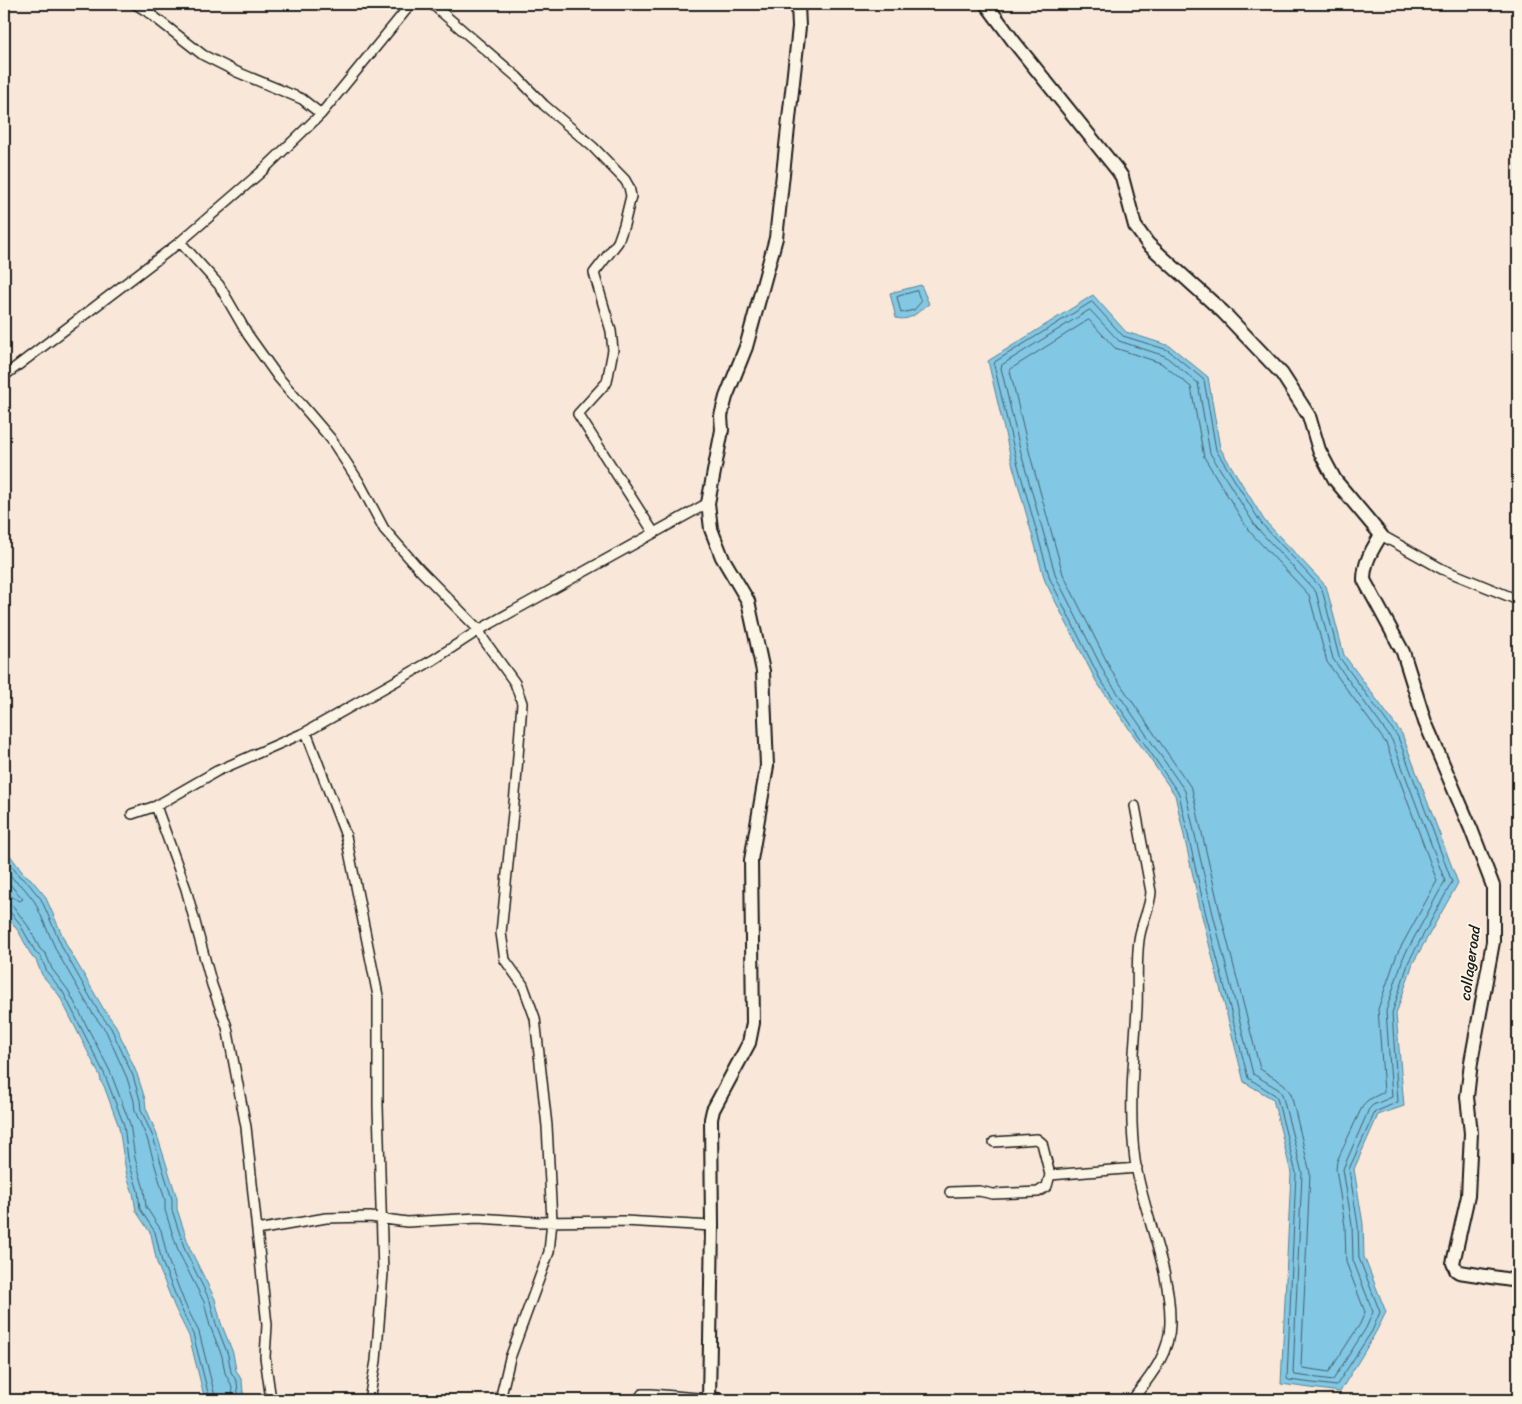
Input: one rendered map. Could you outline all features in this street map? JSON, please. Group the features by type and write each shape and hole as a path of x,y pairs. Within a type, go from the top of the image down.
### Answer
{"street":[{"path":"134,4 148,12 203,55 302,100 321,114"},
{"path":"4,376 180,242 260,173 321,114 411,4"},
{"path":"432,4 517,77 544,105 592,147 625,180 629,187 631,196 629,208 618,242 594,273 612,331 613,350 607,382 578,414 654,533"},
{"path":"638,1400 642,1394 651,1394 714,1400 711,1119 713,1110 749,1043 753,1023 751,860 767,766 763,671 752,618 748,601 722,557 711,529 708,503 718,454 726,397 746,347 776,238 799,28 798,4"},
{"path":"986,4 1014,43 1118,171 1122,178 1135,226 1148,244 1223,312 1282,374 1309,416 1319,450 1335,480 1381,535 1442,569 1518,600"},
{"path":"180,242 219,285 248,335 278,377 331,439 359,482 384,529 479,630 515,683 522,703 501,933 505,960 523,985 536,1018 547,1126 552,1221 549,1252 510,1358 500,1400"},
{"path":"132,814 156,806 217,771 306,732 433,660 479,630 708,503"},
{"name":"collageroad","path":"1381,535 1366,560 1364,580 1403,652 1425,722 1471,829 1493,886 1493,942 1471,1062 1467,1097 1471,1133 1468,1196 1454,1263 1456,1270 1459,1272 1518,1281"},
{"path":"306,732 346,836 378,996 380,1218 383,1273 376,1361 369,1400"},
{"path":"156,806 186,889 212,985 227,1028 246,1127 267,1325 264,1358 271,1400"},
{"path":"1132,1400 1160,1362 1167,1345 1170,1324 1165,1273 1150,1223 1137,1168 1132,1114 1139,940 1150,903 1151,892 1135,806"},
{"path":"950,1192 979,1191 993,1194 1038,1192 1048,1186 1050,1175 1042,1143 1037,1139 994,1142"},
{"path":"1050,1175 1137,1168"},
{"path":"257,1230 326,1218 380,1218 407,1222 478,1218 537,1222 624,1221 712,1226"}],"water":[{"path":"921,285 929,304 910,317 896,318 890,293"},
{"path":"1093,295 1126,332 1170,346 1208,377 1220,448 1264,520 1326,586 1344,655 1402,734 1458,883 1413,963 1396,1014 1404,1106 1378,1115 1354,1169 1363,1224 1364,1257 1386,1312 1370,1343 1340,1392 1281,1384 1291,1173 1273,1099 1244,1082 1201,912 1175,795 1096,681 1045,581 1011,459 988,361"},
{"path":"4,847 23,873 31,879 45,896 67,946 103,1008 116,1026 137,1074 146,1108 157,1135 177,1198 177,1209 190,1249 215,1299 221,1323 233,1353 236,1370 242,1381 246,1400 205,1400 189,1336 175,1308 157,1263 151,1234 136,1211 133,1193 127,1176 119,1127 100,1076 59,995 42,975 36,960 32,957 19,932 4,913"}]}
